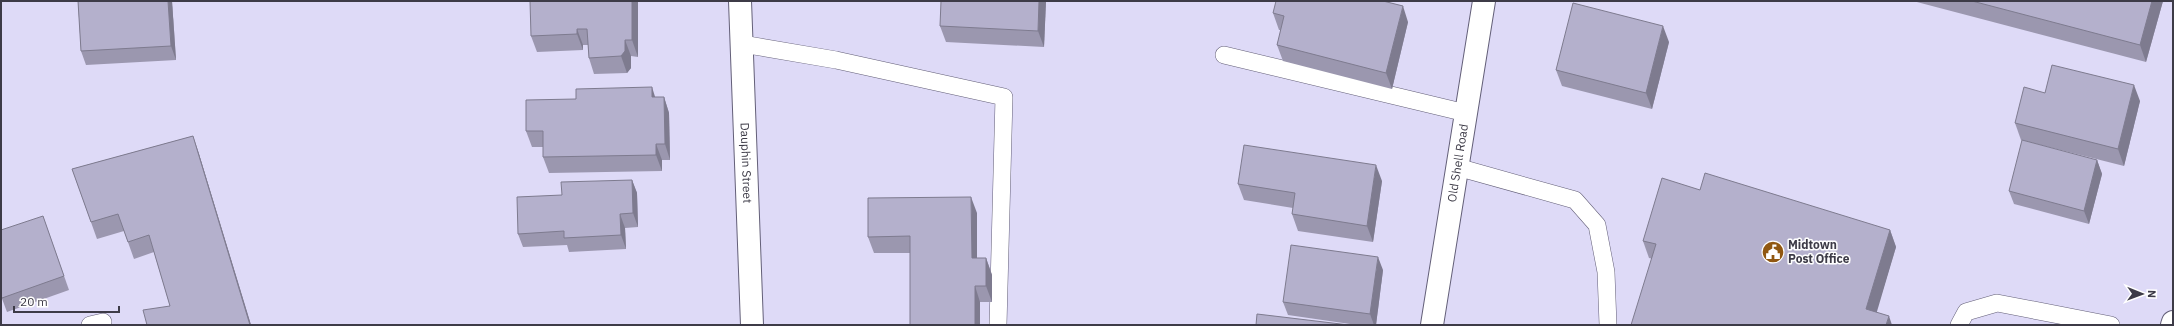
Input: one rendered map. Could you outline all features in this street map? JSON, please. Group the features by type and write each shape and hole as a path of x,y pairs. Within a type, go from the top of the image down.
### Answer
{"street":[{"name":"Dauphin Street","path":"740,1 752,325"},
{"name":"Old Shell Road","path":"1432,325 1484,1"}],"lane":[{"path":"742,44 836,60 1004,97 998,325"},
{"path":"1224,55 1466,113"},
{"path":"1457,167 1575,200 1597,225 1606,272 1608,325"},
{"path":"1959,325 1966,312 1997,303 2111,325"}],"building":[{"path":"78,1 168,1 171,46 81,51"},
{"path":"530,1 632,1 632,40 625,40 625,51 621,56 589,58 587,29 577,29 577,34 531,36"},
{"path":"941,1 1039,1 1038,31 940,26"},
{"path":"1276,1 1383,1 1403,6 1386,73 1277,45 1284,16 1273,13"},
{"path":"1972,1 2152,1 2140,45"},
{"path":"1573,3 1663,26 1646,93 1556,70"},
{"path":"2052,65 2134,85 2118,149 2015,123 2024,87 2045,93"},
{"path":"652,87 652,97 664,97 665,144 656,144 656,155 543,157 543,131 526,131 526,100 576,99 576,89"},
{"path":"193,136 250,325 147,325 143,310 170,306 149,235 128,242 118,214 91,222 72,169"},
{"path":"2022,140 2097,160 2084,211 2009,191"},
{"path":"1244,145 1376,165 1367,226 1292,214 1295,193 1238,184"},
{"name":"Midtown Post Office","path":"1705,173 1890,230 1866,309 1889,316 1886,325 1631,325 1656,244 1643,241 1662,178 1700,190"},
{"path":"632,180 633,213 620,214 621,235 564,238 564,231 518,234 517,197 562,195 561,182"},
{"path":"971,197 972,258 986,258 986,286 975,286 975,325 910,325 910,236 868,237 868,198"},
{"path":"43,216 64,276 2,298 1,230"},
{"path":"1291,245 1378,257 1370,314 1283,302"},
{"path":"1257,314 1349,325 1256,325"}],"place":[{"name":"Midtown Post Office","path":"1773,252"}]}
